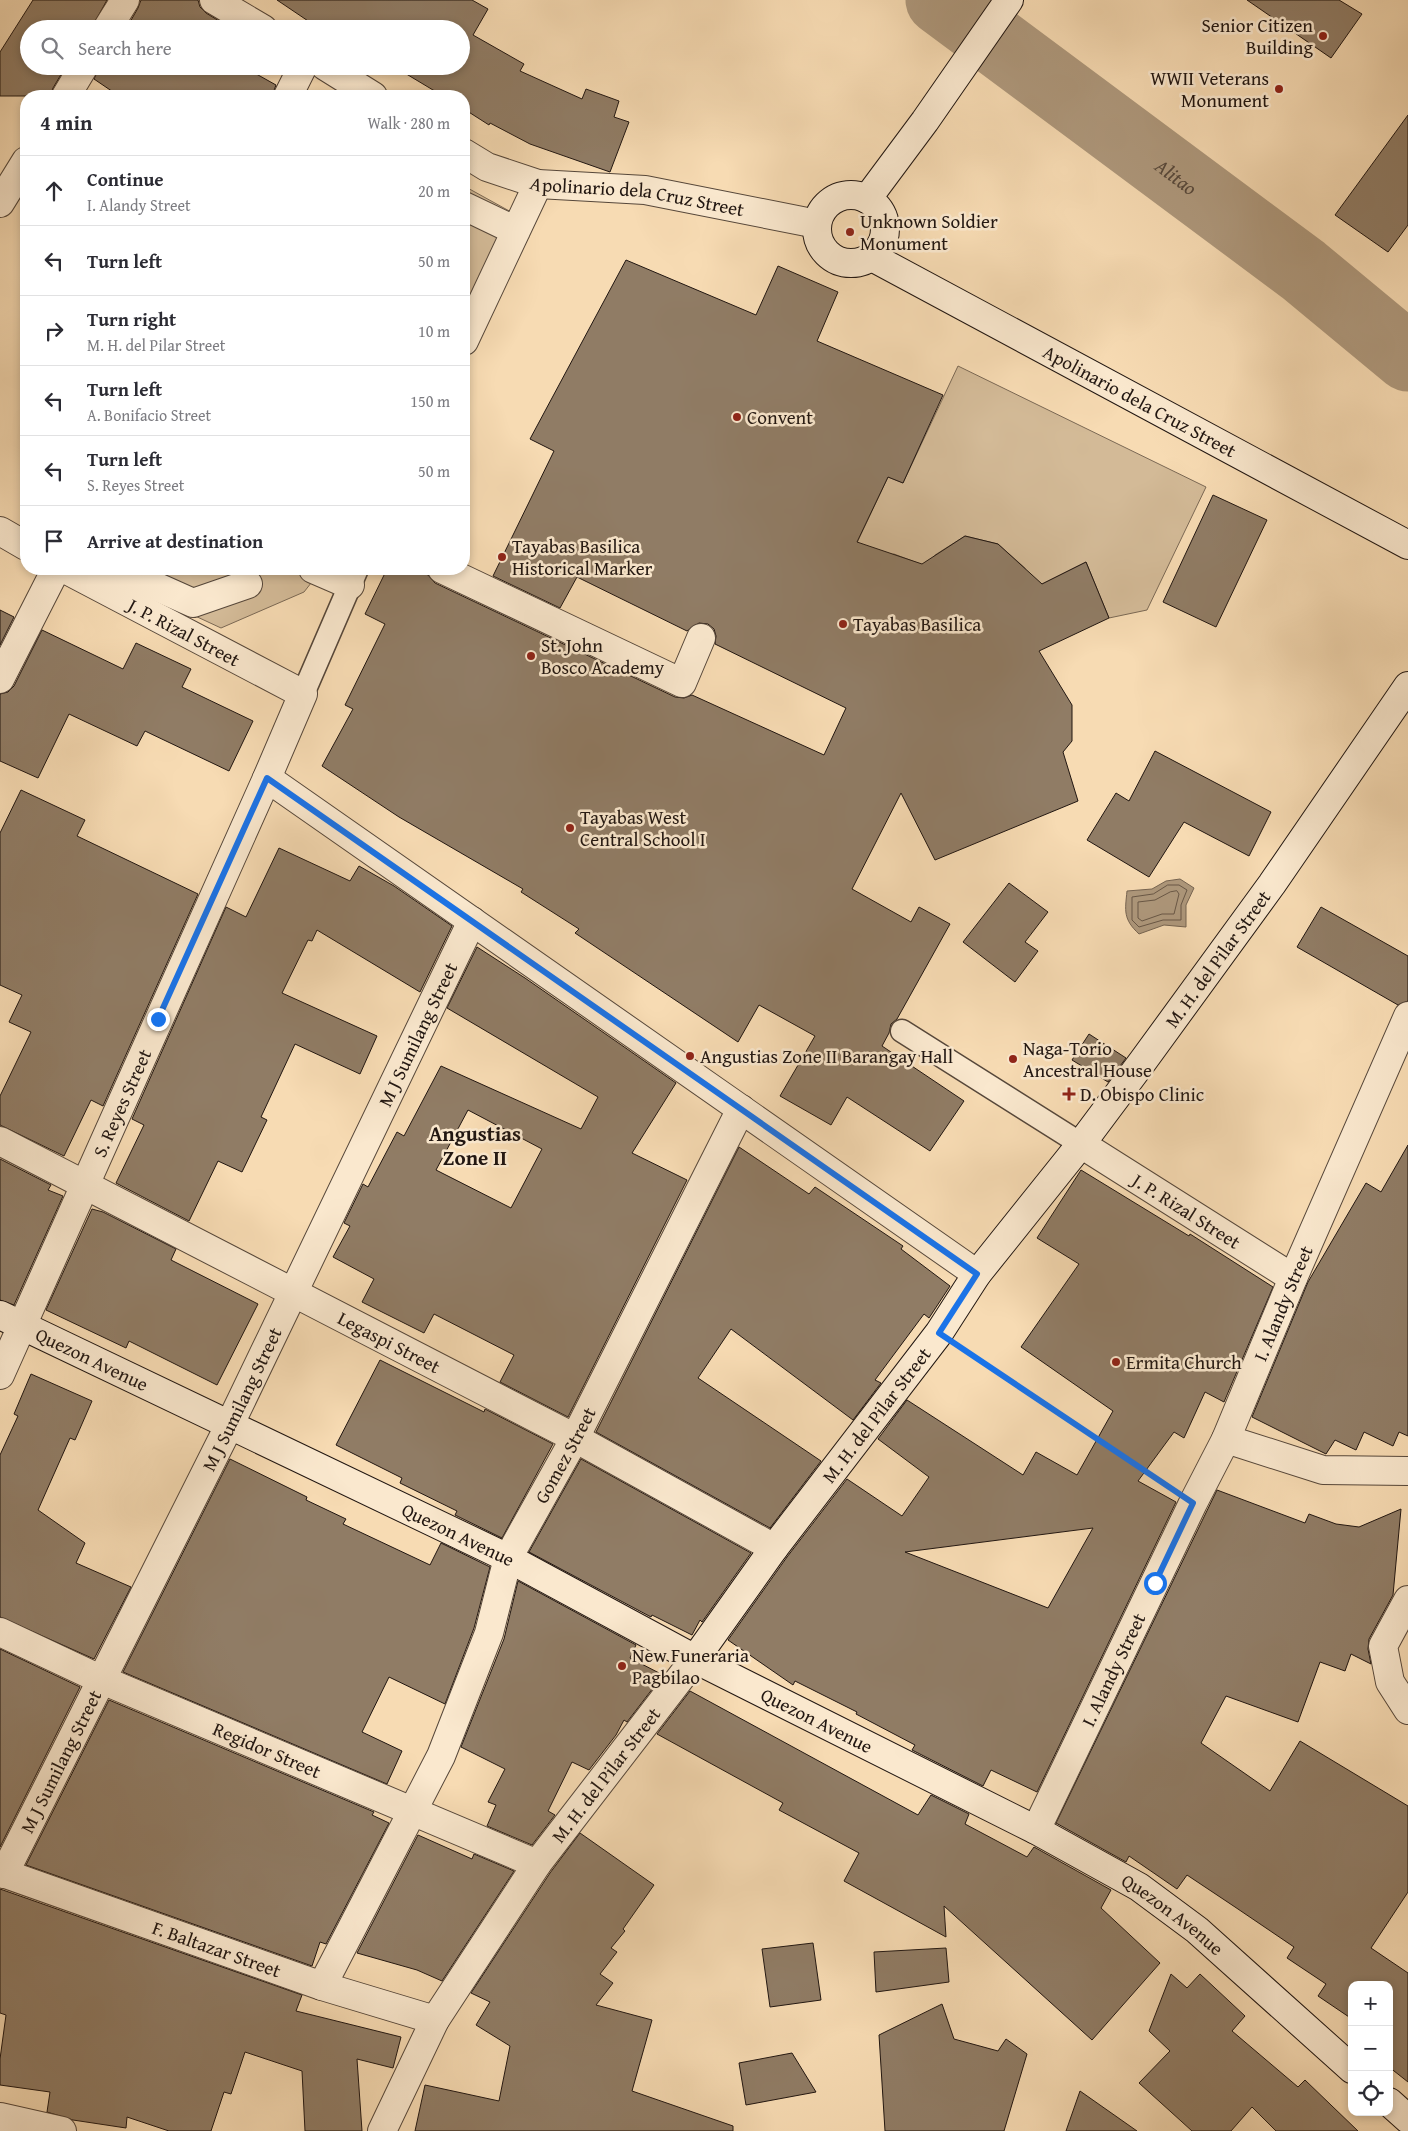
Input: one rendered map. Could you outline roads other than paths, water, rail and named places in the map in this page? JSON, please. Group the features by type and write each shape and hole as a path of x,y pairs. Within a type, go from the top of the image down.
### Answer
{"street":[{"path":"113,20 125,0"},
{"path":"214,0 247,20"},
{"path":"867,198 925,121 1009,0"},
{"path":"70,90 79,75"},
{"path":"291,90 298,75"},
{"path":"339,75 363,90"},
{"name":"Apolinario dela Cruz Street","path":"470,156 487,167 538,184 645,190 817,224"},
{"path":"0,203 17,171"},
{"path":"470,311 516,231 538,184"},
{"path":"852,195 867,198 881,210 886,227 883,243 872,257 857,263 841,262 827,254 819,240 817,224 823,209 836,198 852,195"},
{"path":"470,209 516,231"},
{"name":"Apolinario dela Cruz Street","path":"872,257 1408,545"},
{"path":"0,531 20,543"},
{"path":"0,679 53,575"},
{"name":"J. P. Rizal Street","path":"76,575 302,694"},
{"path":"130,575 193,603 248,584"},
{"path":"455,575 682,683 701,638"},
{"name":"M. H. del Pilar Street","path":"382,2131 435,2020 537,1864 695,1659 774,1548 939,1333 977,1274 1081,1144 1272,884 1408,686"},
{"name":"S. Reyes Street","path":"0,1375 10,1320 84,1184 267,778 302,694"},
{"path":"267,778 977,1274"},
{"name":"M J Sumilang Street","path":"2,1873 229,1426 472,922"},
{"name":"I. Alandy Street","path":"1036,1830 1193,1503 1226,1439 1293,1278 1408,1016"},
{"name":"Gomez Street","path":"322,1986 414,1812 441,1756 489,1633 508,1558 575,1438 740,1108"},
{"name":"Legaspi Street","path":"0,1141 294,1291 575,1438 774,1548"},
{"name":"J. P. Rizal Street","path":"1081,1144 1293,1278"},
{"name":"Quezon Avenue","path":"10,1320 508,1558 695,1659 1036,1830 1139,1887 1197,1930 1348,2065"},
{"path":"1226,1439 1323,1470 1408,1472"},
{"path":"1408,1600 1384,1646 1390,1682 1408,1710"},
{"name":"Regidor Street","path":"0,1632 100,1679 537,1864"},
{"name":"F. Baltazar Street","path":"2,1873 322,1986 435,2020"},
{"path":"1393,2106 1408,2119"},
{"path":"0,2116 62,2131"}],"lane":[{"path":"302,694 354,577"},
{"path":"902,1031 1081,1144"}],"water":[{"path":"1180,879 1194,888 1186,905 1186,927 1164,925 1139,934 1130,924 1126,914 1127,891 1152,889 1166,881"}],"waterway":[{"name":"Alitao","path":"940,0 1303,270 1408,357"}],"place":[{"name":"Senior Citizen Building","path":"1323,36"},
{"name":"WWII Veterans Monument","path":"1279,89"},
{"name":"Unknown Soldier Monument","path":"850,232"},
{"name":"Convent","path":"737,417"},
{"name":"Tayabas Basilica Historical Marker","path":"502,557"},
{"name":"Tayabas Basilica","path":"843,624"},
{"name":"St. John Bosco Academy","path":"531,656"},
{"name":"Tayabas West Central School I","path":"570,828"},
{"name":"Angustias Zone II Barangay Hall","path":"690,1056"},
{"name":"Naga-Torio Ancestral House","path":"1013,1059"},
{"name":"D. Obispo Clinic","path":"1069,1094"},
{"name":"Ermita Church","path":"1116,1362"},
{"name":"New Funeraria Pagbilao","path":"622,1666"}],"district":[{"name":"Angustias Zone II","path":"475,1145"}]}
